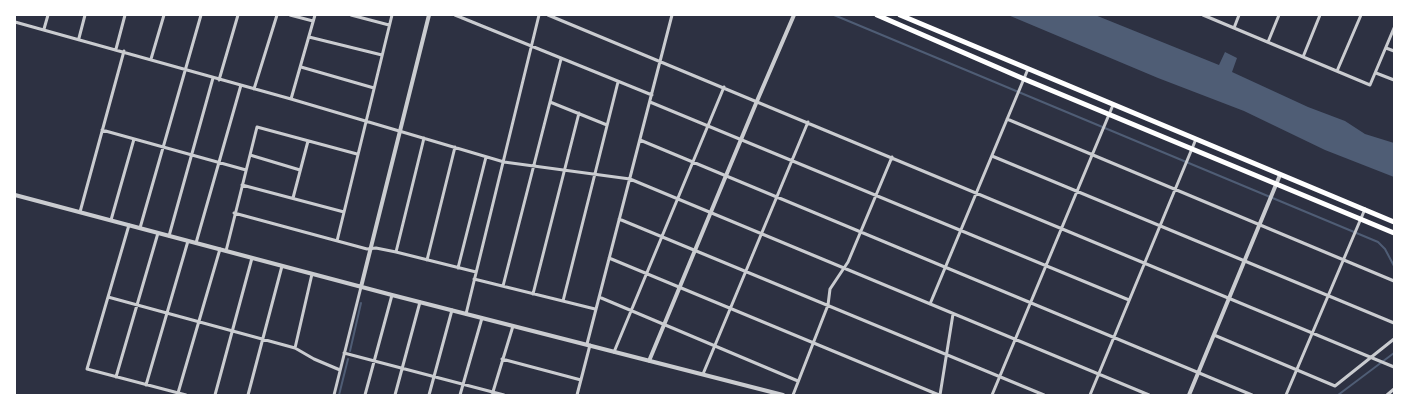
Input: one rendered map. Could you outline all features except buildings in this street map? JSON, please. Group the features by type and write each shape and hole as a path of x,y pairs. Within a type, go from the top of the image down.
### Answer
{"main road":[{"path":"877,15 1024,79 1394,233"},
{"path":"900,15 1394,222"}],"street":[{"path":"44,29 48,15"},
{"path":"79,38 85,15"},
{"path":"116,49 125,15"},
{"path":"151,59 164,15"},
{"path":"140,228 201,15"},
{"path":"220,80 238,15"},
{"path":"254,89 277,15"},
{"path":"290,15 313,21"},
{"path":"291,99 315,15"},
{"path":"351,15 390,25"},
{"path":"337,241 392,15"},
{"path":"334,395 429,15"},
{"path":"455,15 652,95"},
{"path":"466,314 539,15"},
{"path":"548,15 1394,367"},
{"path":"577,395 595,310 672,15"},
{"path":"649,361 794,15"},
{"path":"1203,15 1370,85 1394,28"},
{"path":"1234,28 1239,15"},
{"path":"1268,42 1279,15"},
{"path":"1303,57 1320,15"},
{"path":"1337,71 1361,15"},
{"path":"15,22 79,38 504,162 630,179 1149,395"},
{"path":"309,37 382,55"},
{"path":"1386,48 1394,51"},
{"path":"80,212 124,51"},
{"path":"503,286 561,59"},
{"path":"301,67 374,88"},
{"path":"930,304 1029,68"},
{"path":"1376,73 1394,80"},
{"path":"169,236 213,78"},
{"path":"563,301 618,82"},
{"path":"196,243 241,85"},
{"path":"614,352 724,87"},
{"path":"550,102 607,125"},
{"path":"650,102 1129,300"},
{"path":"992,395 1113,104"},
{"path":"533,294 579,114"},
{"path":"1007,119 1394,281"},
{"path":"703,374 808,122"},
{"path":"226,251 257,127 357,154"},
{"path":"102,130 246,170"},
{"path":"396,252 424,138"},
{"path":"111,220 134,139"},
{"path":"1090,395 1196,139"},
{"path":"640,140 1252,395"},
{"path":"293,198 308,141"},
{"path":"427,260 455,148"},
{"path":"250,155 300,170"},
{"path":"992,156 1394,323"},
{"path":"458,268 486,157"},
{"path":"793,395 828,306 830,289 844,269 892,157"},
{"path":"1189,395 1280,175"},
{"path":"242,185 344,212"},
{"path":"15,195 361,287 784,395"},
{"path":"1286,395 1365,209"},
{"path":"234,213 337,241 396,252 476,272"},
{"path":"619,219 1044,395"},
{"path":"129,225 87,369 186,395"},
{"path":"116,377 158,233"},
{"path":"146,385 188,241"},
{"path":"178,393 220,250"},
{"path":"215,395 252,258"},
{"path":"609,258 940,395 953,314"},
{"path":"248,395 282,266"},
{"path":"294,348 312,274"},
{"path":"474,279 595,310"},
{"path":"365,395 392,295"},
{"path":"108,297 294,348 340,370"},
{"path":"599,297 798,380"},
{"path":"394,395 420,302"},
{"path":"429,395 452,310"},
{"path":"460,395 482,318"},
{"path":"493,394 513,326"},
{"path":"1214,335 1335,386 1394,339"},
{"path":"344,353 434,376 493,394 504,395"},
{"path":"502,359 581,380"},
{"path":"1387,395 1394,389"}],"water":[{"path":"1008,15 1095,15 1219,65 1225,52 1237,58 1232,72 1308,107 1345,121 1365,134 1394,143 1394,177 1325,150 1244,111 1158,78"}],"waterway":[{"path":"834,15 1378,242 1385,249 1394,266"},
{"path":"350,351 361,303"},
{"path":"1338,395 1394,353"},
{"path":"339,395 348,359"}]}
